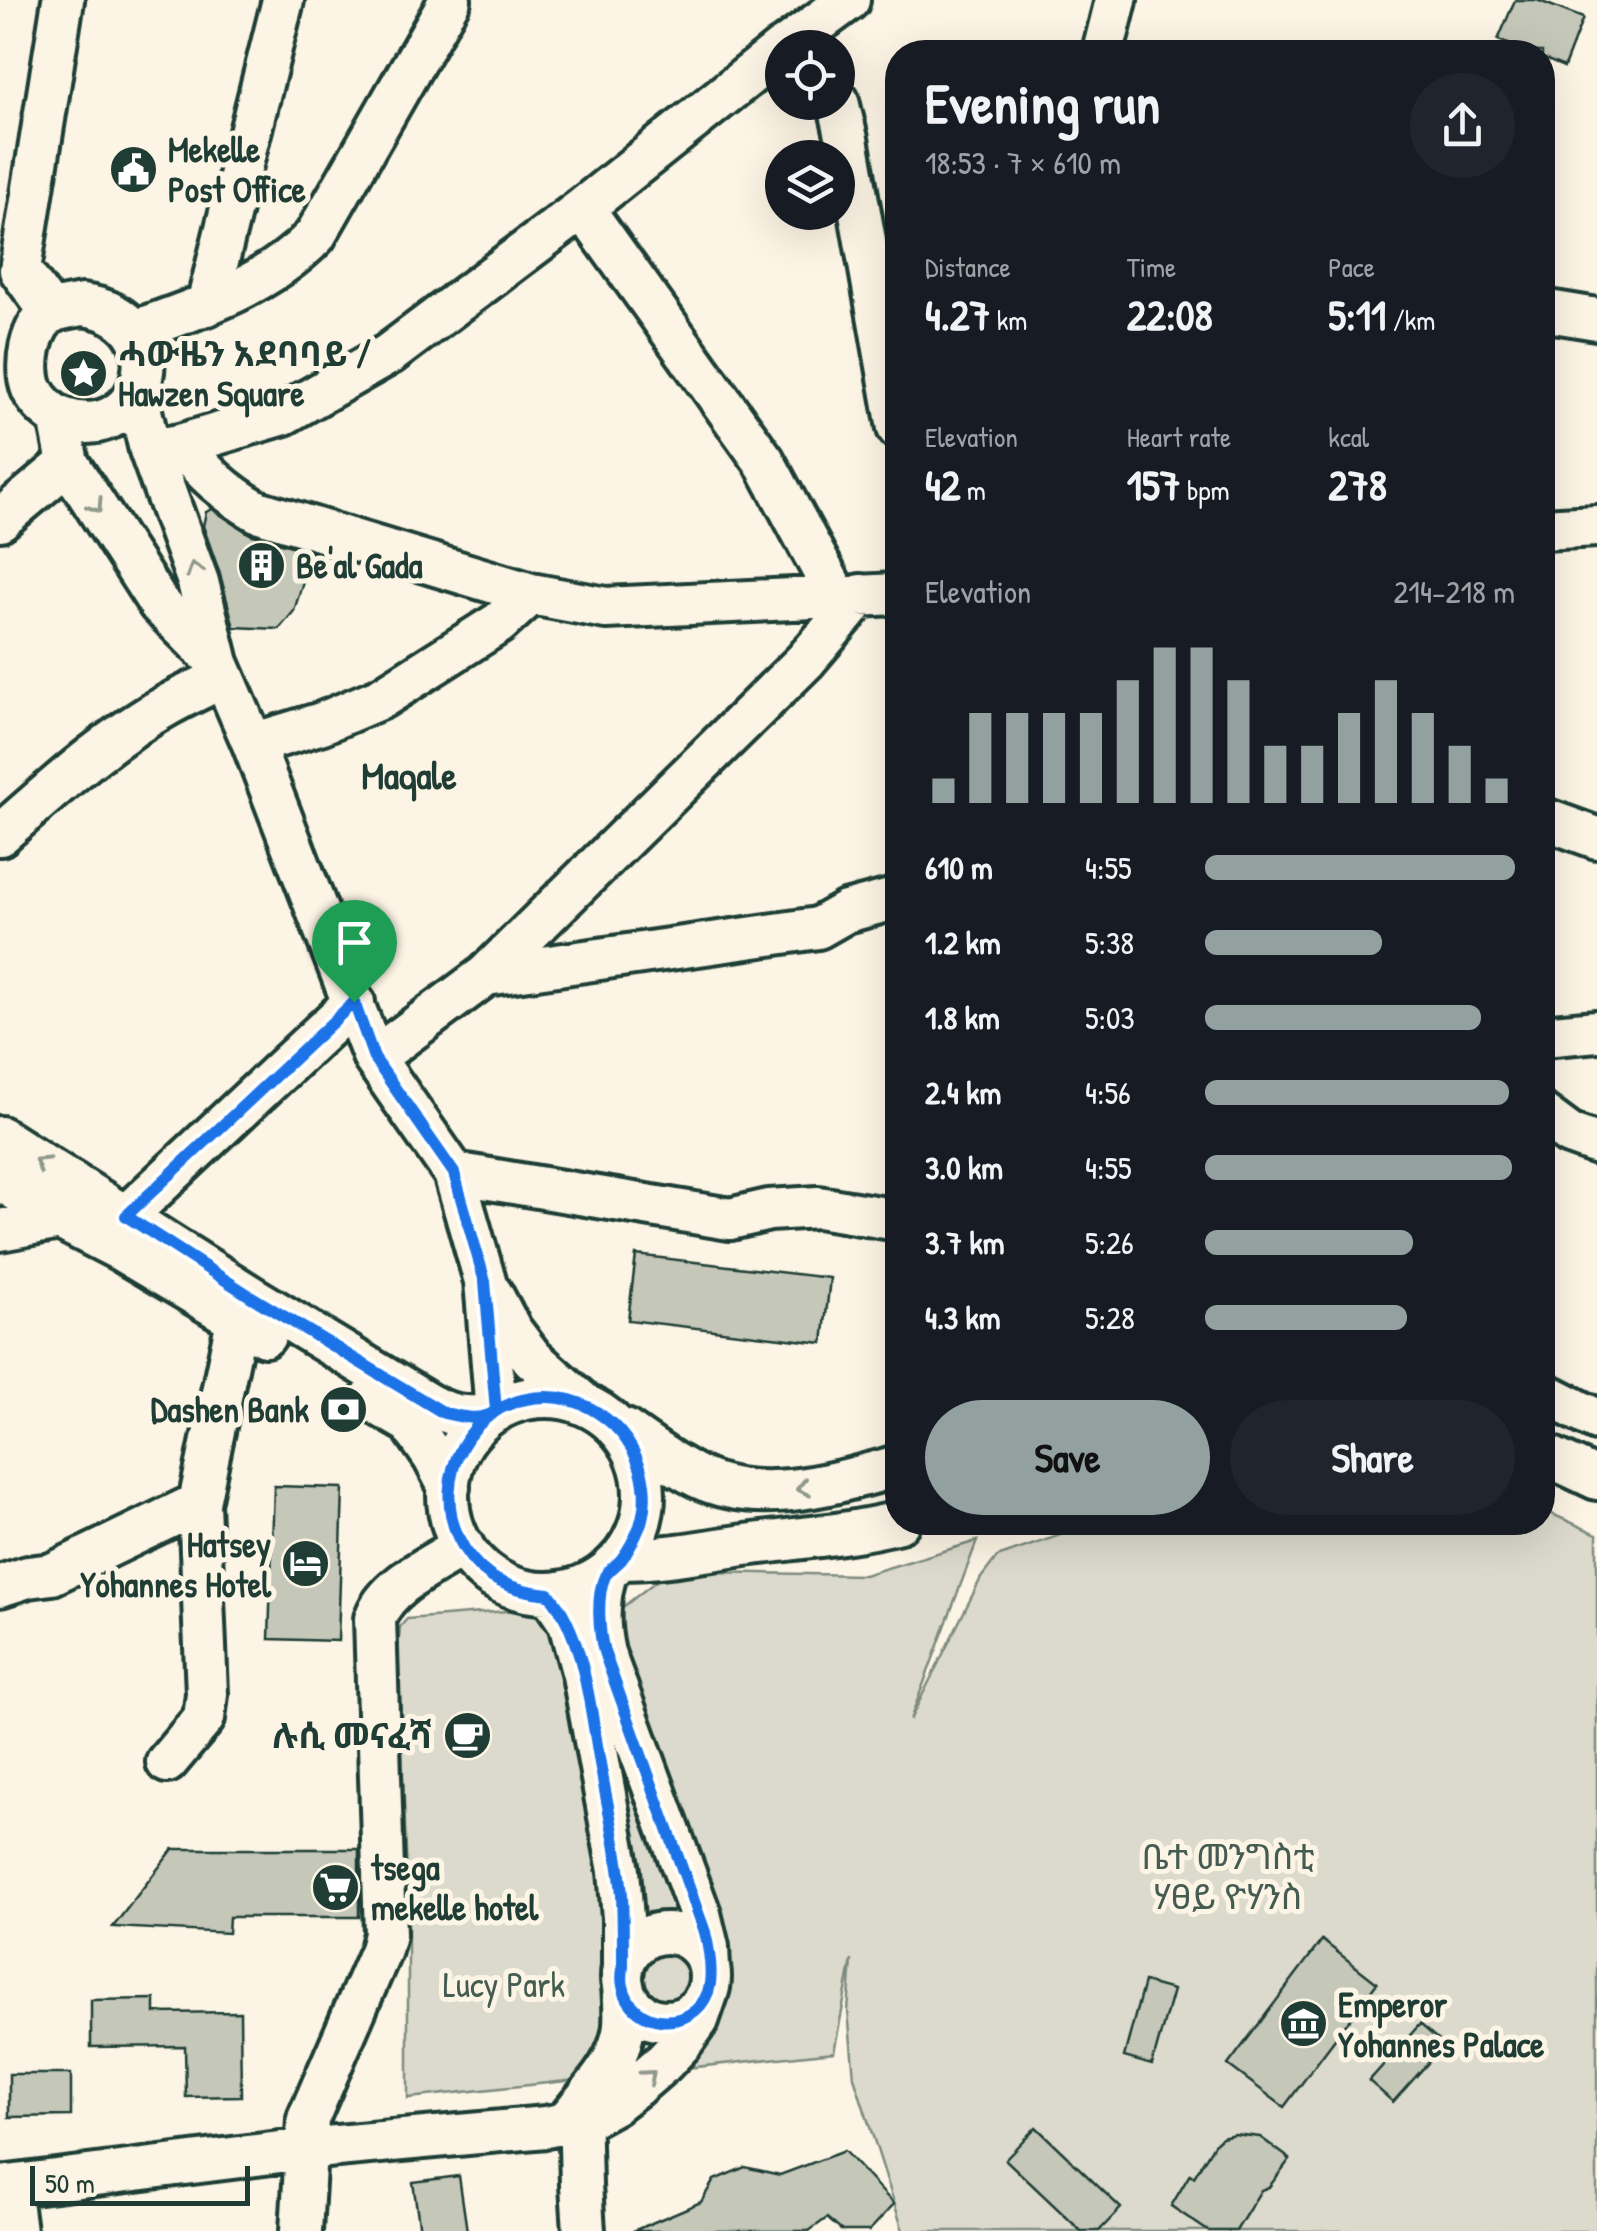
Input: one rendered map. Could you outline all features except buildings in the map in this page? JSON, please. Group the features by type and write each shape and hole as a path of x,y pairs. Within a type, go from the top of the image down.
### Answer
{"street":[{"path":"50,313 10,268 63,0"},
{"path":"207,305 283,0"},
{"path":"134,331 207,305 298,254 315,236 450,0"},
{"path":"1107,40 1116,0"},
{"path":"165,448 284,414 389,354 583,208 765,62"},
{"path":"842,120 885,354"},
{"path":"583,208 865,595"},
{"path":"82,305 102,308 120,316 134,331 144,357 143,378 123,410 98,422 78,423 59,418 14,370 50,313 82,305"},
{"path":"1555,312 1597,319"},
{"path":"16,2231 4,2187 304,2149 546,2127 613,2104 664,2062 698,2020 708,1981 708,1948 700,1914 604,1652 599,1620 602,1586 641,1524 644,1483 639,1462 618,1427 532,1358 511,1330 485,1282 454,1173 374,1058 221,670 165,448 136,394"},
{"path":"59,418 68,463 158,604 221,670"},
{"path":"165,448 256,510 531,594 606,608 865,595"},
{"path":"0,520 68,463"},
{"path":"1555,528 1597,526"},
{"path":"253,744 322,723 380,698 500,624 531,594"},
{"path":"374,1058 486,975 805,661 865,595"},
{"path":"0,835 89,759 221,670"},
{"path":"1555,823 1597,838"},
{"path":"486,975 818,928 846,912 885,902"},
{"path":"124,1234 354,1002"},
{"path":"1555,1035 1597,1031"},
{"path":"1555,1124 1568,1134 1597,1144"},
{"path":"0,1137 124,1234 244,1308 410,1423 449,1487"},
{"path":"454,1173 730,1219 769,1210 818,1206 885,1218"},
{"path":"0,1179 60,1218 124,1234"},
{"path":"0,1230 60,1218"},
{"path":"485,1282 491,1414"},
{"path":"244,1308 444,1413 461,1417 491,1414"},
{"path":"167,1762 204,1718 207,1694 199,1503 244,1308"},
{"path":"885,1469 789,1491 728,1486 701,1479 593,1409 564,1398 544,1396 524,1399 491,1414 472,1430 452,1467 449,1487 454,1528 476,1563 508,1586 549,1594 579,1588 614,1566 885,1525"},
{"path":"1555,1399 1597,1420"},
{"path":"1555,1459 1597,1479"},
{"path":"0,1586 52,1574 199,1503"},
{"path":"302,2231 308,2119 381,1950 384,1934 375,1619 379,1606 389,1595 463,1546"},
{"path":"549,1594 568,1622 583,1675 620,1872 625,2023 622,2041 605,2075 574,2116 584,2231"},
{"path":"670,1933 698,1946 708,1981 693,2013 678,2020 662,2021 640,2012 629,2000 623,1977 628,1954 639,1942 670,1933"}],"green space":[{"name":"ቤተ መንግስቲ ሃፀይ ዮሃንስ","path":"1555,1515 1597,1534 1597,2231 903,2231 854,2077 848,2011 852,1960 834,2052 408,2098 408,1901 398,1650 400,1627 407,1619 519,1610 544,1621 569,1623 619,1610 660,1578 700,1572 864,1575 977,1541 910,1720 981,1578 997,1557 1060,1535 1555,1535"}],"place":[{"name":"Mekelle Post Office","path":"133,169"},
{"name":"ሓውዜን አደባባይ / Hawzen Square","path":"83,373"},
{"name":"Be'al Gada","path":"261,565"},
{"name":"Dashen Bank","path":"344,1409"},
{"name":"Hatsey Yohannes Hotel","path":"306,1564"},
{"name":"ሉሲ መናፈሻ","path":"467,1735"},
{"name":"tsega mekelle hotel","path":"336,1887"},
{"name":"Emperor Yohannes Palace","path":"1303,2024"}],"district":[{"name":"Maqale","path":"409,775"}],"route":[{"path":"354,1002 126,1216 444,1413 487,1416 504,1406 524,1399 564,1398 602,1414 630,1444 644,1483 641,1524 621,1559 606,1574 600,1637 705,1932 708,1994 693,2013 678,2020 647,2017 629,2000 623,1985 620,1872 577,1646 568,1622 549,1594 508,1586 491,1576 476,1563 454,1528 449,1508 452,1467 472,1430 496,1411 485,1282 454,1173 374,1058 354,1002"}],"park label":[{"name":"Lucy Park","path":"504,1984"}]}
